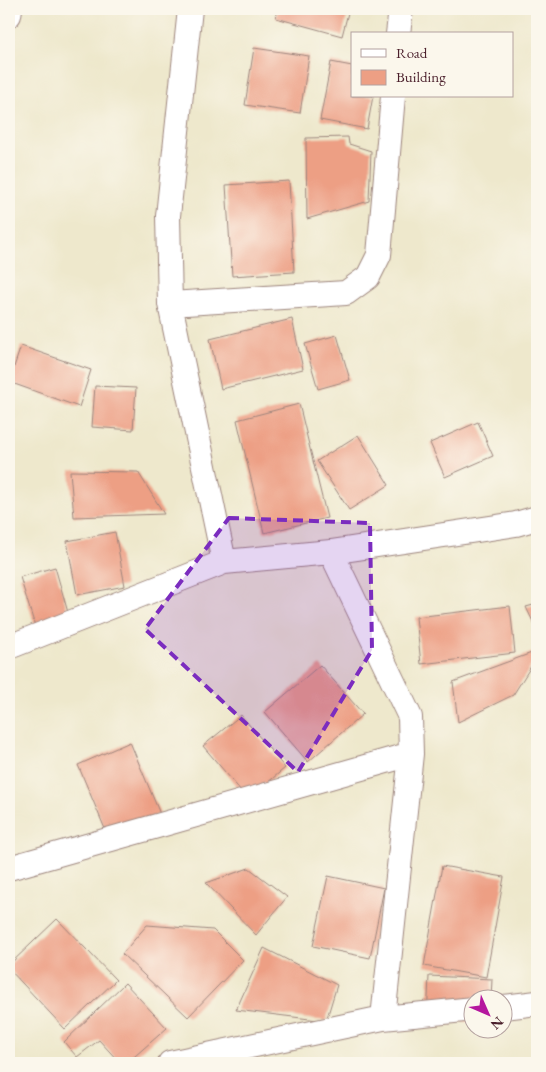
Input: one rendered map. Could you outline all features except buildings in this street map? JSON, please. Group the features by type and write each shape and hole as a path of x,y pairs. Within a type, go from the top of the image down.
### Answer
{"street":[{"path":"9,15 10,9"},
{"path":"190,9 168,216 170,304 224,562"},
{"path":"398,32 400,9"},
{"path":"170,304 346,293 368,277 379,255 393,98"},
{"path":"9,647 224,562 331,552 516,524 537,518"},
{"path":"331,552 410,717 411,754 383,1018"},
{"path":"9,868 411,754"},
{"path":"514,1005 537,1003"},
{"path":"170,1063 383,1018 464,1010"}],"highlighted area":[{"path":"229,518 370,523 372,650 298,772 145,629"}]}
